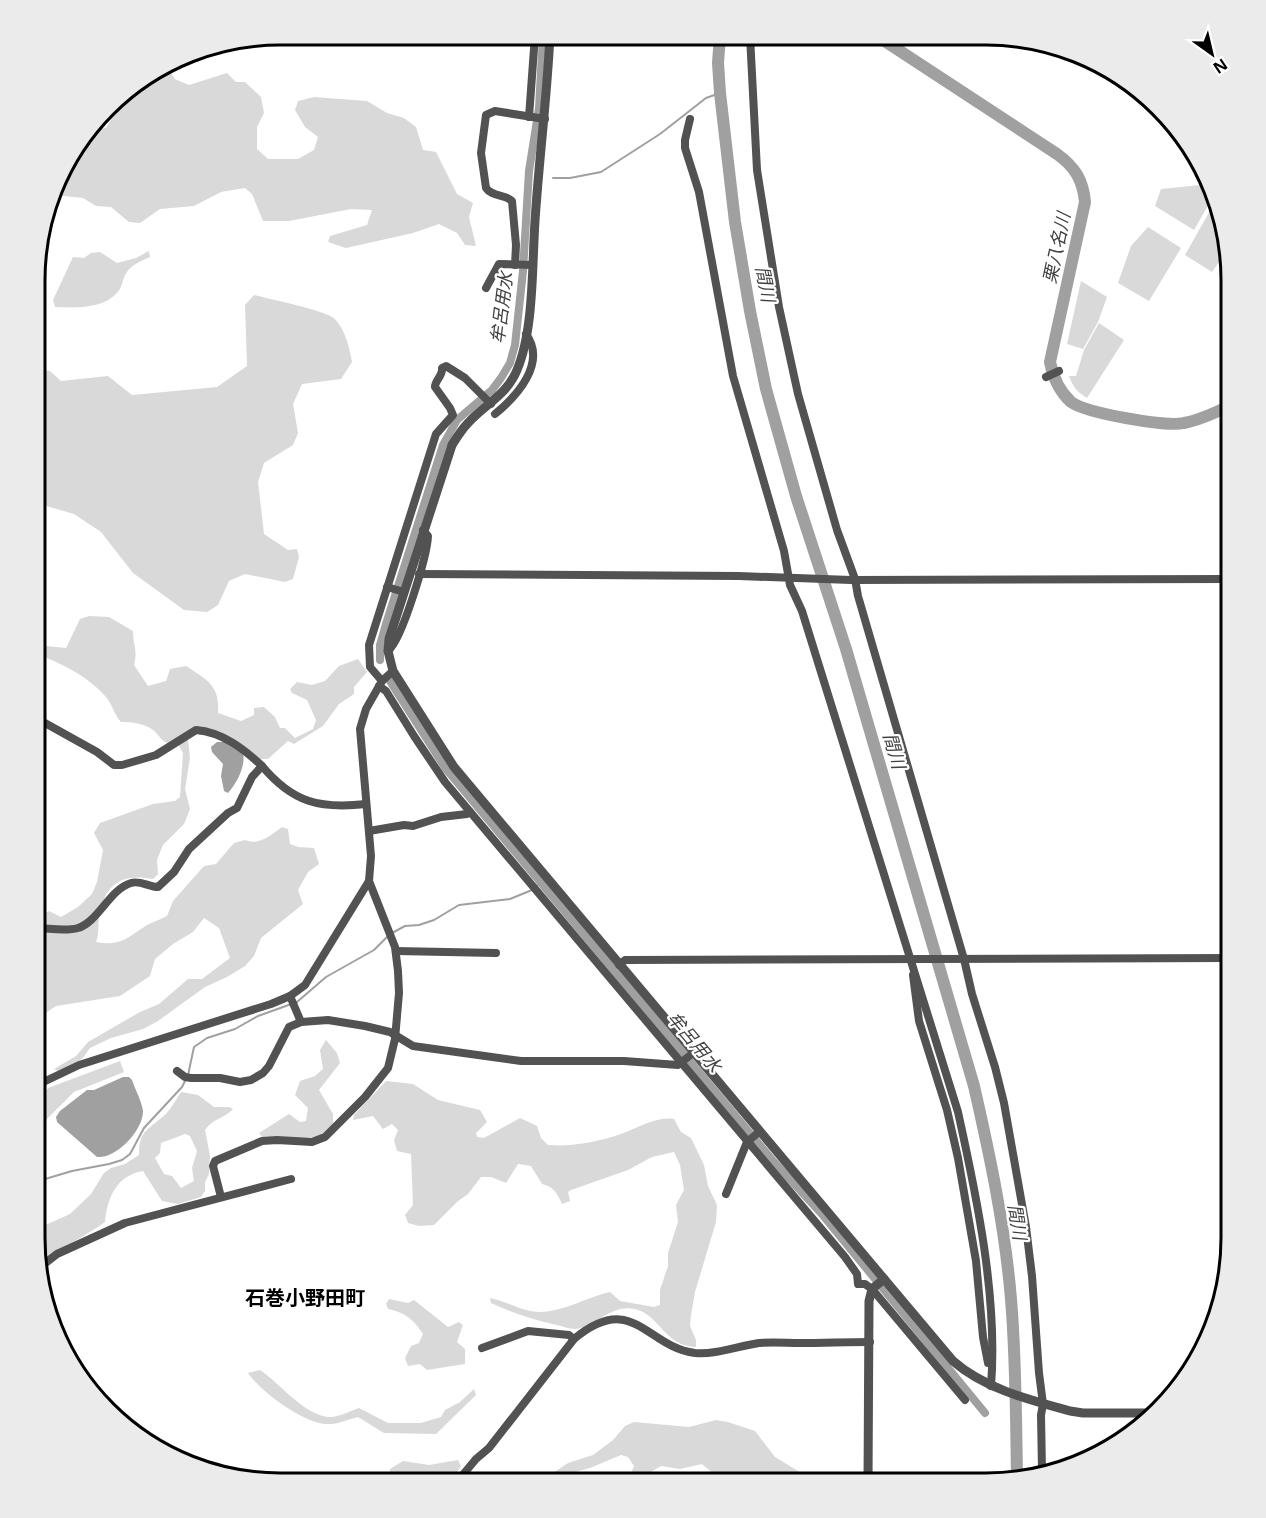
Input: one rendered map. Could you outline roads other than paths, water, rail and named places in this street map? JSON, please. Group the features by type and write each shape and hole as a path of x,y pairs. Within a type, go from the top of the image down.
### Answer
{"street":[{"path":"531,117 535,45"},
{"path":"523,265 535,222 549,45"},
{"path":"750,45 757,170 779,307 801,404 995,1067 1015,1159 1032,1276 1039,1373 1042,1466"},
{"path":"543,119 495,111 486,115 482,148 486,188 489,192 512,201 516,245 523,265 526,334 517,372 508,385 477,414 436,434 393,574 395,589 388,651 393,671 454,767 758,1132 873,1284 965,1400"},
{"path":"690,119 685,140 686,148 699,192 733,376 790,578 914,971 912,975 919,1021 947,1110 958,1158 976,1261 983,1337 992,1369 993,1386"},
{"path":"486,288 499,264 523,265"},
{"path":"495,414 510,400 530,374 532,342 526,334"},
{"path":"490,403 465,378 446,366 442,368 440,377 435,383 438,392 453,412 452,445 423,530 372,636 368,662 431,762 470,812 538,889 845,1257 857,1274 858,1284 873,1284 963,1370 993,1386 1040,1402 1083,1413 1143,1413"},
{"path":"1046,377 1058,371"},
{"path":"388,651 399,636 419,574 428,536 423,530"},
{"path":"419,574 853,580 1221,579"},
{"path":"45,1081 79,1065 292,1001 312,976 369,881 371,871 369,831 360,729 366,709 381,684 393,671"},
{"path":"45,723 97,752 114,765 122,765 156,755 196,730 214,734 237,744 277,781 303,800 334,807 366,804"},
{"path":"45,928 77,929 84,926 112,896 127,884 139,882 158,887 163,885 179,866 189,849 228,813 237,808 256,770 262,766"},
{"path":"369,831 404,825 413,826 441,817 470,812"},
{"path":"221,1197 213,1167 215,1161 262,1141 312,1142 325,1137 383,1076 391,1061 399,993 396,951 369,881"},
{"path":"538,889 550,883"},
{"path":"396,951 496,953"},
{"path":"619,965 625,960 1221,958"},
{"path":"292,1001 301,1022"},
{"path":"177,1071 188,1077 220,1078 240,1082 251,1080 263,1073 269,1066 289,1027 301,1022 346,1022 395,1035 413,1046 521,1061 624,1061 678,1065 692,1054"},
{"path":"726,1194 748,1141 758,1132"},
{"path":"47,1262 57,1254 125,1223 291,1179"},
{"path":"868,1473 869,1300 873,1284"},
{"path":"464,1473 489,1448 574,1340 602,1323 625,1320 637,1323 687,1352 698,1354 765,1343 870,1342"},
{"path":"482,1348 528,1331 569,1335 574,1340"},
{"path":"1042,1452 1048,1465"}],"waterway":[{"name":"牟呂用水","path":"380,660 380,645 386,624 443,445 457,420 492,390 501,378 510,363 515,345 523,271 529,171 539,108 542,45"},
{"name":"間川","path":"719,45 720,93 735,222 766,389 796,496 846,649 974,1086 991,1165 1001,1218 1011,1299 1017,1471"},
{"name":"栗八名川","path":"891,45 1057,154 1077,175 1085,202 1050,362 1057,384 1067,398 1079,406 1108,415 1160,423 1184,423 1221,410"},
{"path":"553,178 570,178 601,172 660,134 706,98 720,93"},
{"name":"牟呂用水","path":"390,681 446,769 774,1162 821,1213 985,1413"},
{"name":"牟呂用水","path":"537,886 542,882"},
{"path":"392,933 405,926 419,925 434,920 459,905 510,899 532,890"},
{"path":"45,1179 122,1160 130,1154 144,1128 182,1087 188,1075 194,1047 207,1038 235,1029 258,1016 297,1002 326,977 374,950 387,937"}],"district":[{"name":"石巻小野田町","path":"305,1298"}]}
